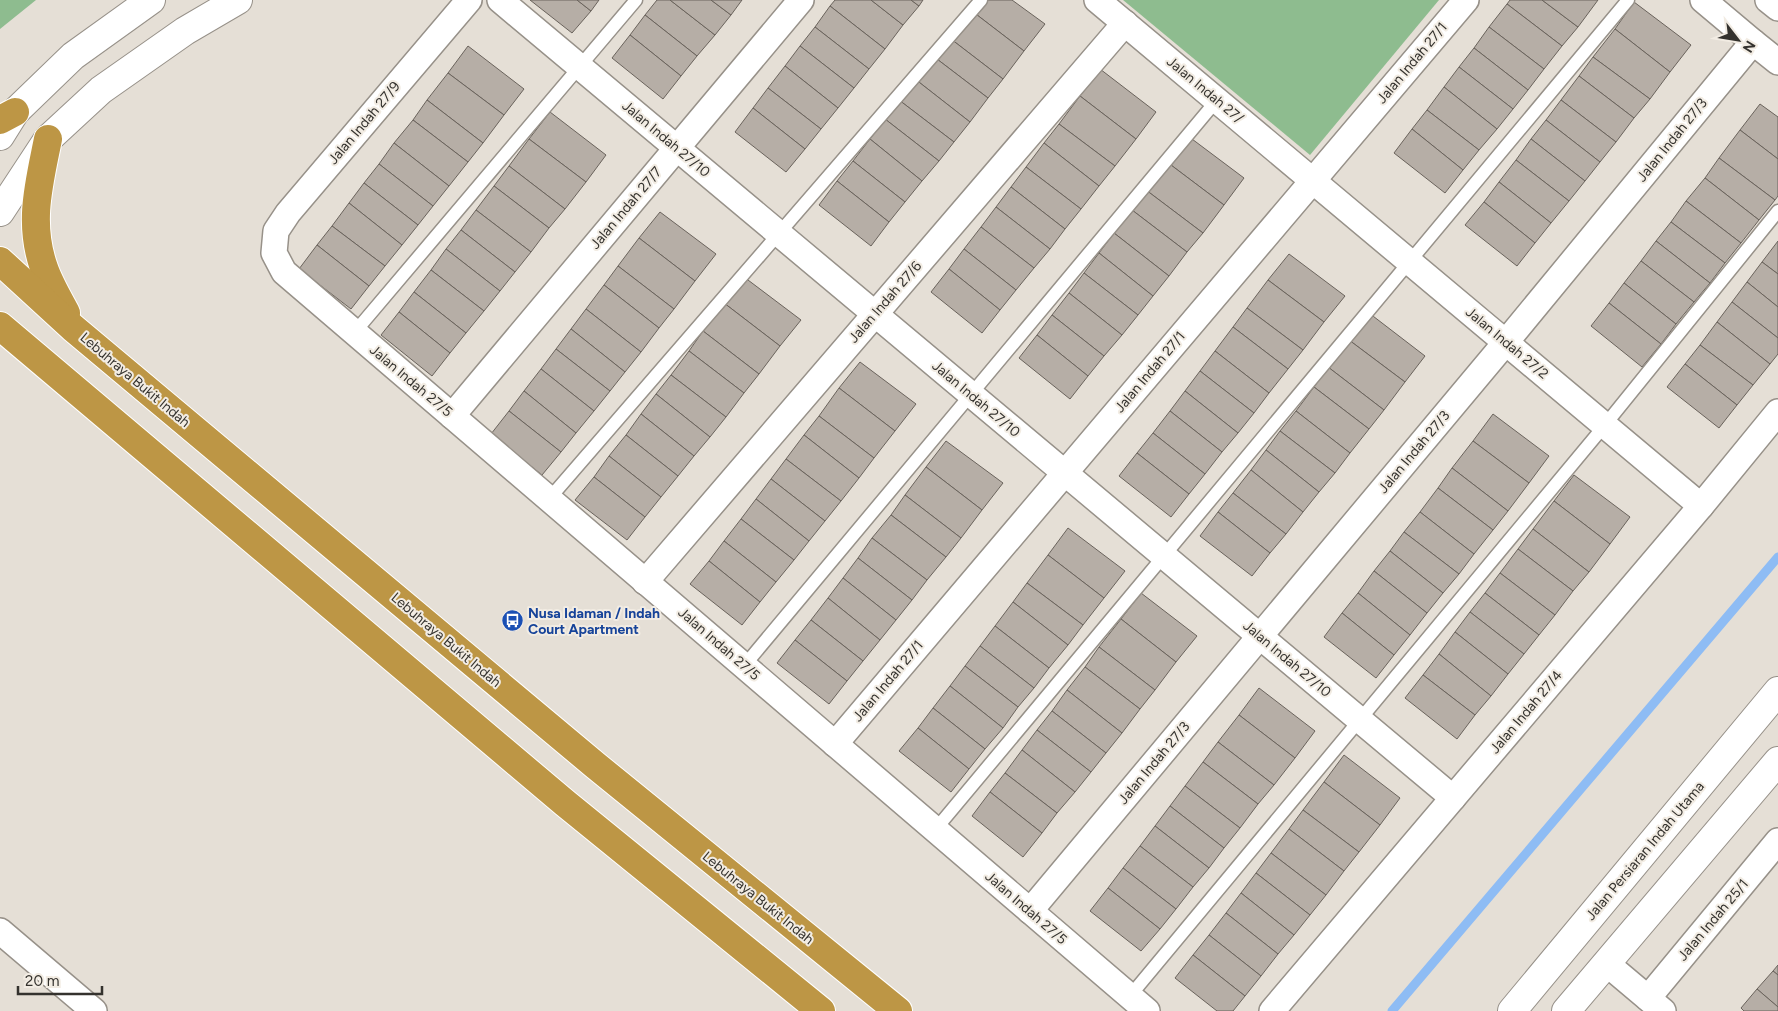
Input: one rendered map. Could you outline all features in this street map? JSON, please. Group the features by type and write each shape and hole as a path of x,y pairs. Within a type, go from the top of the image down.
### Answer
{"highway":[{"path":"48,139 35,209 36,238 44,268 73,328"},
{"name":"Lebuhraya Bukit Indah","path":"0,261 73,328 595,765 898,1011"},
{"path":"0,326 565,803 821,1011"}],"main road":[{"path":"0,136 8,116 73,56 150,0"},
{"path":"0,212 48,139 101,90 185,31 238,0"},
{"name":"Jalan Persiaran Indah Utama","path":"1512,1011 1778,691"},
{"path":"1566,1011 1778,762"}],"street":[{"name":"Jalan Indah 27/9","path":"274,253 276,231 288,213 469,0"},
{"name":"Jalan Indah 27/10","path":"500,0 1453,798"},
{"name":"Jalan Indah 27/7","path":"452,416 800,0"},
{"name":"Jalan Indah 27/","path":"1097,0 1312,180"},
{"name":"Jalan Indah 27/1","path":"835,744 1466,0"},
{"path":"1703,0 1778,62"},
{"path":"1768,0 1778,8"},
{"name":"Jalan Indah 27/6","path":"645,582 1125,23"},
{"name":"Jalan Indah 27/3","path":"1030,911 1506,342 1753,42"},
{"name":"Jalan Indah 27/2","path":"1312,180 1701,506"},
{"name":"Jalan Indah 27/5","path":"274,253 284,272 354,333 1138,1004"},
{"name":"Jalan Indah 27/4","path":"1272,1011 1701,506 1778,412"},
{"name":"Jalan Indah 25/1","path":"1655,1005 1778,841"},
{"path":"0,931 94,1011"},
{"path":"1606,963 1655,1005"}],"lane":[{"path":"354,333 636,0"},
{"path":"549,499 981,0"},
{"path":"935,830 1628,0"},
{"path":"744,666 1217,100"},
{"path":"1138,1004 1359,720 1604,425 1778,211"}],"green space":[{"path":"0,0 36,0 0,29"},
{"path":"1123,0 1439,0 1310,155"}],"building":[{"path":"530,0 577,0 591,11 572,33"},
{"path":"577,0 599,0 591,11"},
{"path":"657,0 670,0 715,35 697,56 645,15"},
{"path":"670,0 711,0 731,15 715,35"},
{"path":"711,0 742,0 731,15"},
{"path":"835,0 871,0 903,25 885,49 830,6"},
{"path":"871,0 911,0 919,6 903,25"},
{"path":"911,0 923,0 919,6"},
{"path":"975,0 1012,0 1045,24 1024,51 968,8"},
{"path":"1510,0 1542,0 1578,27 1562,46 1507,4"},
{"path":"1542,0 1598,0 1578,27"},
{"path":"1634,2 1691,45 1670,72 1615,29"},
{"path":"1507,4 1562,46 1544,69 1489,27"},
{"path":"830,6 885,49 869,69 815,27"},
{"path":"968,8 1024,51 1003,79 947,36"},
{"path":"645,15 697,56 681,76 630,35"},
{"path":"815,27 869,69 854,88 800,46"},
{"path":"1489,27 1544,69 1528,90 1474,48"},
{"path":"1615,29 1670,72 1650,99 1593,57"},
{"path":"630,35 681,76 663,99 612,58"},
{"path":"947,36 1003,79 988,98 933,56"},
{"path":"468,46 524,89 504,115 448,73"},
{"path":"800,46 854,88 838,108 785,66"},
{"path":"1474,48 1528,90 1513,109 1459,67"},
{"path":"933,56 988,98 970,122 915,79"},
{"path":"1593,57 1650,99 1634,118 1579,76"},
{"path":"785,66 838,108 821,129 768,88"},
{"path":"1459,67 1513,109 1497,129 1444,87"},
{"path":"1100,69 1156,112 1136,139 1080,96"},
{"path":"448,73 504,115 483,143 427,100"},
{"path":"1579,76 1634,118 1616,142 1561,100"},
{"path":"915,79 970,122 954,142 899,100"},
{"path":"1444,87 1497,129 1479,150 1427,110"},
{"path":"768,88 821,129 805,149 753,108"},
{"path":"1080,96 1136,139 1115,166 1059,124"},
{"path":"427,100 483,143 468,162 413,120"},
{"path":"899,100 954,142 939,161 885,119"},
{"path":"1561,100 1616,142 1600,162 1546,120"},
{"path":"1760,104 1778,117 1778,159 1740,130"},
{"path":"753,108 805,149 786,172 735,132"},
{"path":"1427,110 1479,150 1463,170 1412,129"},
{"path":"550,112 606,155 586,182 529,139"},
{"path":"885,119 939,161 922,181 870,139"},
{"path":"413,120 468,162 449,186 394,143"},
{"path":"1546,120 1600,162 1585,181 1531,139"},
{"path":"1059,124 1115,166 1099,186 1044,143"},
{"path":"1412,129 1463,170 1445,193 1394,153"},
{"path":"1740,130 1778,159 1778,196 1775,200 1719,158"},
{"path":"1188,136 1244,178 1224,205 1167,162"},
{"path":"529,139 586,182 565,209 509,166"},
{"path":"870,139 922,181 905,202 853,161"},
{"path":"1531,139 1585,181 1569,201 1516,160"},
{"path":"394,143 449,186 433,206 379,164"},
{"path":"1044,143 1099,186 1081,209 1026,167"},
{"path":"1719,158 1775,200 1759,220 1705,178"},
{"path":"1516,160 1569,201 1551,223 1499,182"},
{"path":"853,161 905,202 889,222 837,181"},
{"path":"1167,162 1224,205 1203,233 1146,190"},
{"path":"379,164 433,206 418,225 364,183"},
{"path":"509,166 565,209 549,228 494,186"},
{"path":"1026,167 1081,209 1065,229 1011,187"},
{"path":"1705,178 1759,220 1741,243 1686,201"},
{"path":"837,181 889,222 871,246 819,205"},
{"path":"1499,182 1551,223 1535,243 1484,202"},
{"path":"364,183 418,225 402,245 349,203"},
{"path":"494,186 549,228 531,252 476,210"},
{"path":"1011,187 1065,229 1050,249 996,207"},
{"path":"1146,190 1203,233 1187,252 1132,210"},
{"path":"1686,201 1741,243 1725,263 1671,222"},
{"path":"1484,202 1535,243 1517,266 1465,225"},
{"path":"349,203 402,245 385,266 332,226"},
{"path":"996,207 1050,249 1034,268 981,227"},
{"path":"476,210 531,252 515,272 461,230"},
{"path":"1132,210 1187,252 1169,276 1114,233"},
{"path":"660,212 716,254 695,281 639,238"},
{"path":"1671,222 1725,263 1710,283 1656,241"},
{"path":"332,226 385,266 369,286 317,245"},
{"path":"981,227 1034,268 1016,290 964,249"},
{"path":"461,230 515,272 500,291 446,249"},
{"path":"1114,233 1169,276 1153,296 1099,253"},
{"path":"639,238 695,281 674,309 618,266"},
{"path":"1656,241 1710,283 1694,302 1641,261"},
{"path":"1778,241 1778,274 1762,262"},
{"path":"317,245 369,286 351,309 299,269"},
{"path":"446,249 500,291 484,311 431,270"},
{"path":"964,249 1016,290 1000,310 949,269"},
{"path":"1099,253 1153,296 1138,315 1084,273"},
{"path":"1289,254 1345,296 1324,322 1268,280"},
{"path":"1641,261 1694,302 1676,324 1624,283"},
{"path":"1762,262 1778,274 1778,307 1747,282"},
{"path":"618,266 674,309 659,328 604,285"},
{"path":"949,269 1000,310 982,333 931,292"},
{"path":"431,270 484,311 466,333 414,292"},
{"path":"1084,273 1138,315 1122,335 1069,293"},
{"path":"744,277 801,320 780,346 724,303"},
{"path":"1268,280 1324,322 1303,350 1247,308"},
{"path":"1747,282 1778,307 1778,338 1732,302"},
{"path":"1624,283 1676,324 1661,344 1609,303"},
{"path":"604,285 659,328 641,352 586,309"},
{"path":"414,292 466,333 450,353 399,312"},
{"path":"1069,293 1122,335 1104,356 1052,315"},
{"path":"1732,302 1778,338 1778,354 1770,364 1717,322"},
{"path":"724,303 780,346 759,374 703,331"},
{"path":"1609,303 1661,344 1642,367 1591,326"},
{"path":"1247,308 1303,350 1288,369 1233,327"},
{"path":"586,309 641,352 625,372 571,329"},
{"path":"399,312 450,353 432,376 381,335"},
{"path":"1369,313 1425,356 1405,382 1349,340"},
{"path":"1052,315 1104,356 1088,376 1037,335"},
{"path":"1717,322 1770,364 1753,385 1700,345"},
{"path":"1233,327 1288,369 1269,393 1215,351"},
{"path":"571,329 625,372 610,391 556,349"},
{"path":"703,331 759,374 744,393 689,351"},
{"path":"1037,335 1088,376 1070,399 1019,358"},
{"path":"1349,340 1405,382 1384,410 1328,367"},
{"path":"1700,345 1753,385 1737,405 1685,364"},
{"path":"556,349 610,391 594,411 541,369"},
{"path":"689,351 744,393 726,417 671,375"},
{"path":"1215,351 1269,393 1254,413 1200,371"},
{"path":"860,362 916,404 895,431 839,388"},
{"path":"1685,364 1737,405 1719,428 1667,387"},
{"path":"1328,367 1384,410 1369,429 1314,387"},
{"path":"541,369 594,411 576,433 524,391"},
{"path":"1200,371 1254,413 1238,433 1185,391"},
{"path":"671,375 726,417 710,437 656,394"},
{"path":"1314,387 1369,429 1350,453 1296,411"},
{"path":"839,388 895,431 874,458 819,416"},
{"path":"524,391 576,433 561,452 509,411"},
{"path":"1185,391 1238,433 1222,452 1170,411"},
{"path":"656,394 710,437 694,456 641,414"},
{"path":"509,411 561,452 542,475 491,434"},
{"path":"1170,411 1222,452 1205,474 1153,433"},
{"path":"1296,411 1350,453 1335,473 1280,431"},
{"path":"641,414 694,456 678,476 626,435"},
{"path":"1493,414 1549,456 1529,483 1473,441"},
{"path":"819,416 874,458 859,478 804,435"},
{"path":"1280,431 1335,473 1319,492 1266,450"},
{"path":"1153,433 1205,474 1189,494 1137,453"},
{"path":"626,435 678,476 661,497 609,456"},
{"path":"804,435 859,478 841,501 786,459"},
{"path":"946,441 1003,483 982,510 926,467"},
{"path":"1473,441 1529,483 1508,511 1452,468"},
{"path":"1266,450 1319,492 1303,512 1251,470"},
{"path":"1137,453 1189,494 1171,517 1119,476"},
{"path":"609,456 661,497 645,517 594,477"},
{"path":"786,459 841,501 825,521 771,479"},
{"path":"926,467 982,510 961,538 905,495"},
{"path":"1452,468 1508,511 1493,530 1438,488"},
{"path":"1251,470 1303,512 1286,534 1233,493"},
{"path":"1574,475 1630,517 1610,544 1554,501"},
{"path":"594,477 645,517 627,540 575,500"},
{"path":"771,479 825,521 809,541 756,499"},
{"path":"1438,488 1493,530 1474,554 1420,512"},
{"path":"1233,493 1286,534 1270,553 1218,512"},
{"path":"905,495 961,538 946,557 891,515"},
{"path":"756,499 809,541 794,560 741,519"},
{"path":"1554,501 1610,544 1589,572 1533,529"},
{"path":"1218,512 1270,553 1252,576 1200,536"},
{"path":"1420,512 1474,554 1459,574 1404,532"},
{"path":"891,515 946,557 927,580 872,538"},
{"path":"741,519 794,560 776,582 724,541"},
{"path":"1068,528 1125,571 1104,598 1048,555"},
{"path":"1533,529 1589,572 1573,591 1518,549"},
{"path":"1404,532 1459,574 1443,593 1390,551"},
{"path":"872,538 927,580 912,600 858,558"},
{"path":"724,541 776,582 760,602 709,561"},
{"path":"1518,549 1573,591 1555,615 1500,573"},
{"path":"1390,551 1443,593 1427,613 1374,571"},
{"path":"1048,555 1104,598 1083,625 1027,583"},
{"path":"858,558 912,600 896,620 843,578"},
{"path":"709,561 760,602 742,625 690,584"},
{"path":"1374,571 1427,613 1410,635 1358,593"},
{"path":"1500,573 1555,615 1539,635 1485,593"},
{"path":"843,578 896,620 880,640 828,598"},
{"path":"1027,583 1083,625 1068,645 1013,602"},
{"path":"1141,593 1197,636 1176,662 1121,619"},
{"path":"1358,593 1410,635 1394,655 1342,613"},
{"path":"1485,593 1539,635 1524,654 1470,612"},
{"path":"828,598 880,640 863,661 811,620"},
{"path":"1013,602 1068,645 1049,668 995,626"},
{"path":"1470,612 1524,654 1508,674 1455,632"},
{"path":"1342,613 1394,655 1376,678 1324,637"},
{"path":"1121,619 1176,662 1155,690 1099,647"},
{"path":"811,620 863,661 847,681 795,640"},
{"path":"995,626 1049,668 1034,688 980,646"},
{"path":"1455,632 1508,674 1491,696 1439,654"},
{"path":"795,640 847,681 829,704 777,663"},
{"path":"980,646 1034,688 1018,707 965,666"},
{"path":"1099,647 1155,690 1140,709 1085,667"},
{"path":"1439,654 1491,696 1475,715 1423,675"},
{"path":"965,666 1018,707 1003,728 950,686"},
{"path":"1085,667 1140,709 1122,733 1067,690"},
{"path":"1423,675 1475,715 1457,739 1405,698"},
{"path":"950,686 1003,728 985,749 933,708"},
{"path":"1259,688 1315,731 1295,758 1239,715"},
{"path":"1067,690 1122,733 1106,753 1052,711"},
{"path":"933,708 985,749 969,769 918,728"},
{"path":"1052,711 1106,753 1091,772 1037,730"},
{"path":"1239,715 1295,758 1274,785 1218,742"},
{"path":"918,728 969,769 951,792 899,751"},
{"path":"1037,730 1091,772 1075,792 1022,750"},
{"path":"1218,742 1274,785 1258,804 1203,762"},
{"path":"1022,750 1075,792 1057,813 1005,773"},
{"path":"1344,755 1400,798 1380,825 1324,782"},
{"path":"1203,762 1258,804 1240,828 1185,786"},
{"path":"1005,773 1057,813 1042,833 990,792"},
{"path":"1324,782 1380,825 1359,852 1303,810"},
{"path":"1185,786 1240,828 1224,848 1170,806"},
{"path":"990,792 1042,833 1023,857 972,816"},
{"path":"1170,806 1224,848 1209,868 1155,826"},
{"path":"1303,810 1359,852 1344,871 1289,829"},
{"path":"1155,826 1209,868 1193,887 1140,846"},
{"path":"1289,829 1344,871 1326,895 1271,853"},
{"path":"1140,846 1193,887 1176,909 1123,868"},
{"path":"1271,853 1326,895 1310,915 1256,873"},
{"path":"1123,868 1176,909 1160,929 1108,888"},
{"path":"1256,873 1310,915 1294,935 1241,893"},
{"path":"1108,888 1160,929 1141,951 1090,911"},
{"path":"1241,893 1294,935 1278,954 1226,913"},
{"path":"1226,913 1278,954 1261,976 1209,935"},
{"path":"1209,935 1261,976 1245,996 1193,955"},
{"path":"1193,955 1245,996 1233,1011 1217,1011 1175,978"},
{"path":"1778,965 1778,975 1773,971"},
{"path":"1773,971 1778,975 1778,1007 1757,989"},
{"path":"1757,989 1778,1007 1778,1011 1744,1011 1741,1008"}],"waterway":[{"path":"1392,1011 1778,557"}],"place":[{"name":"Nusa Idaman / Indah Court Apartment","path":"512,621"}]}
